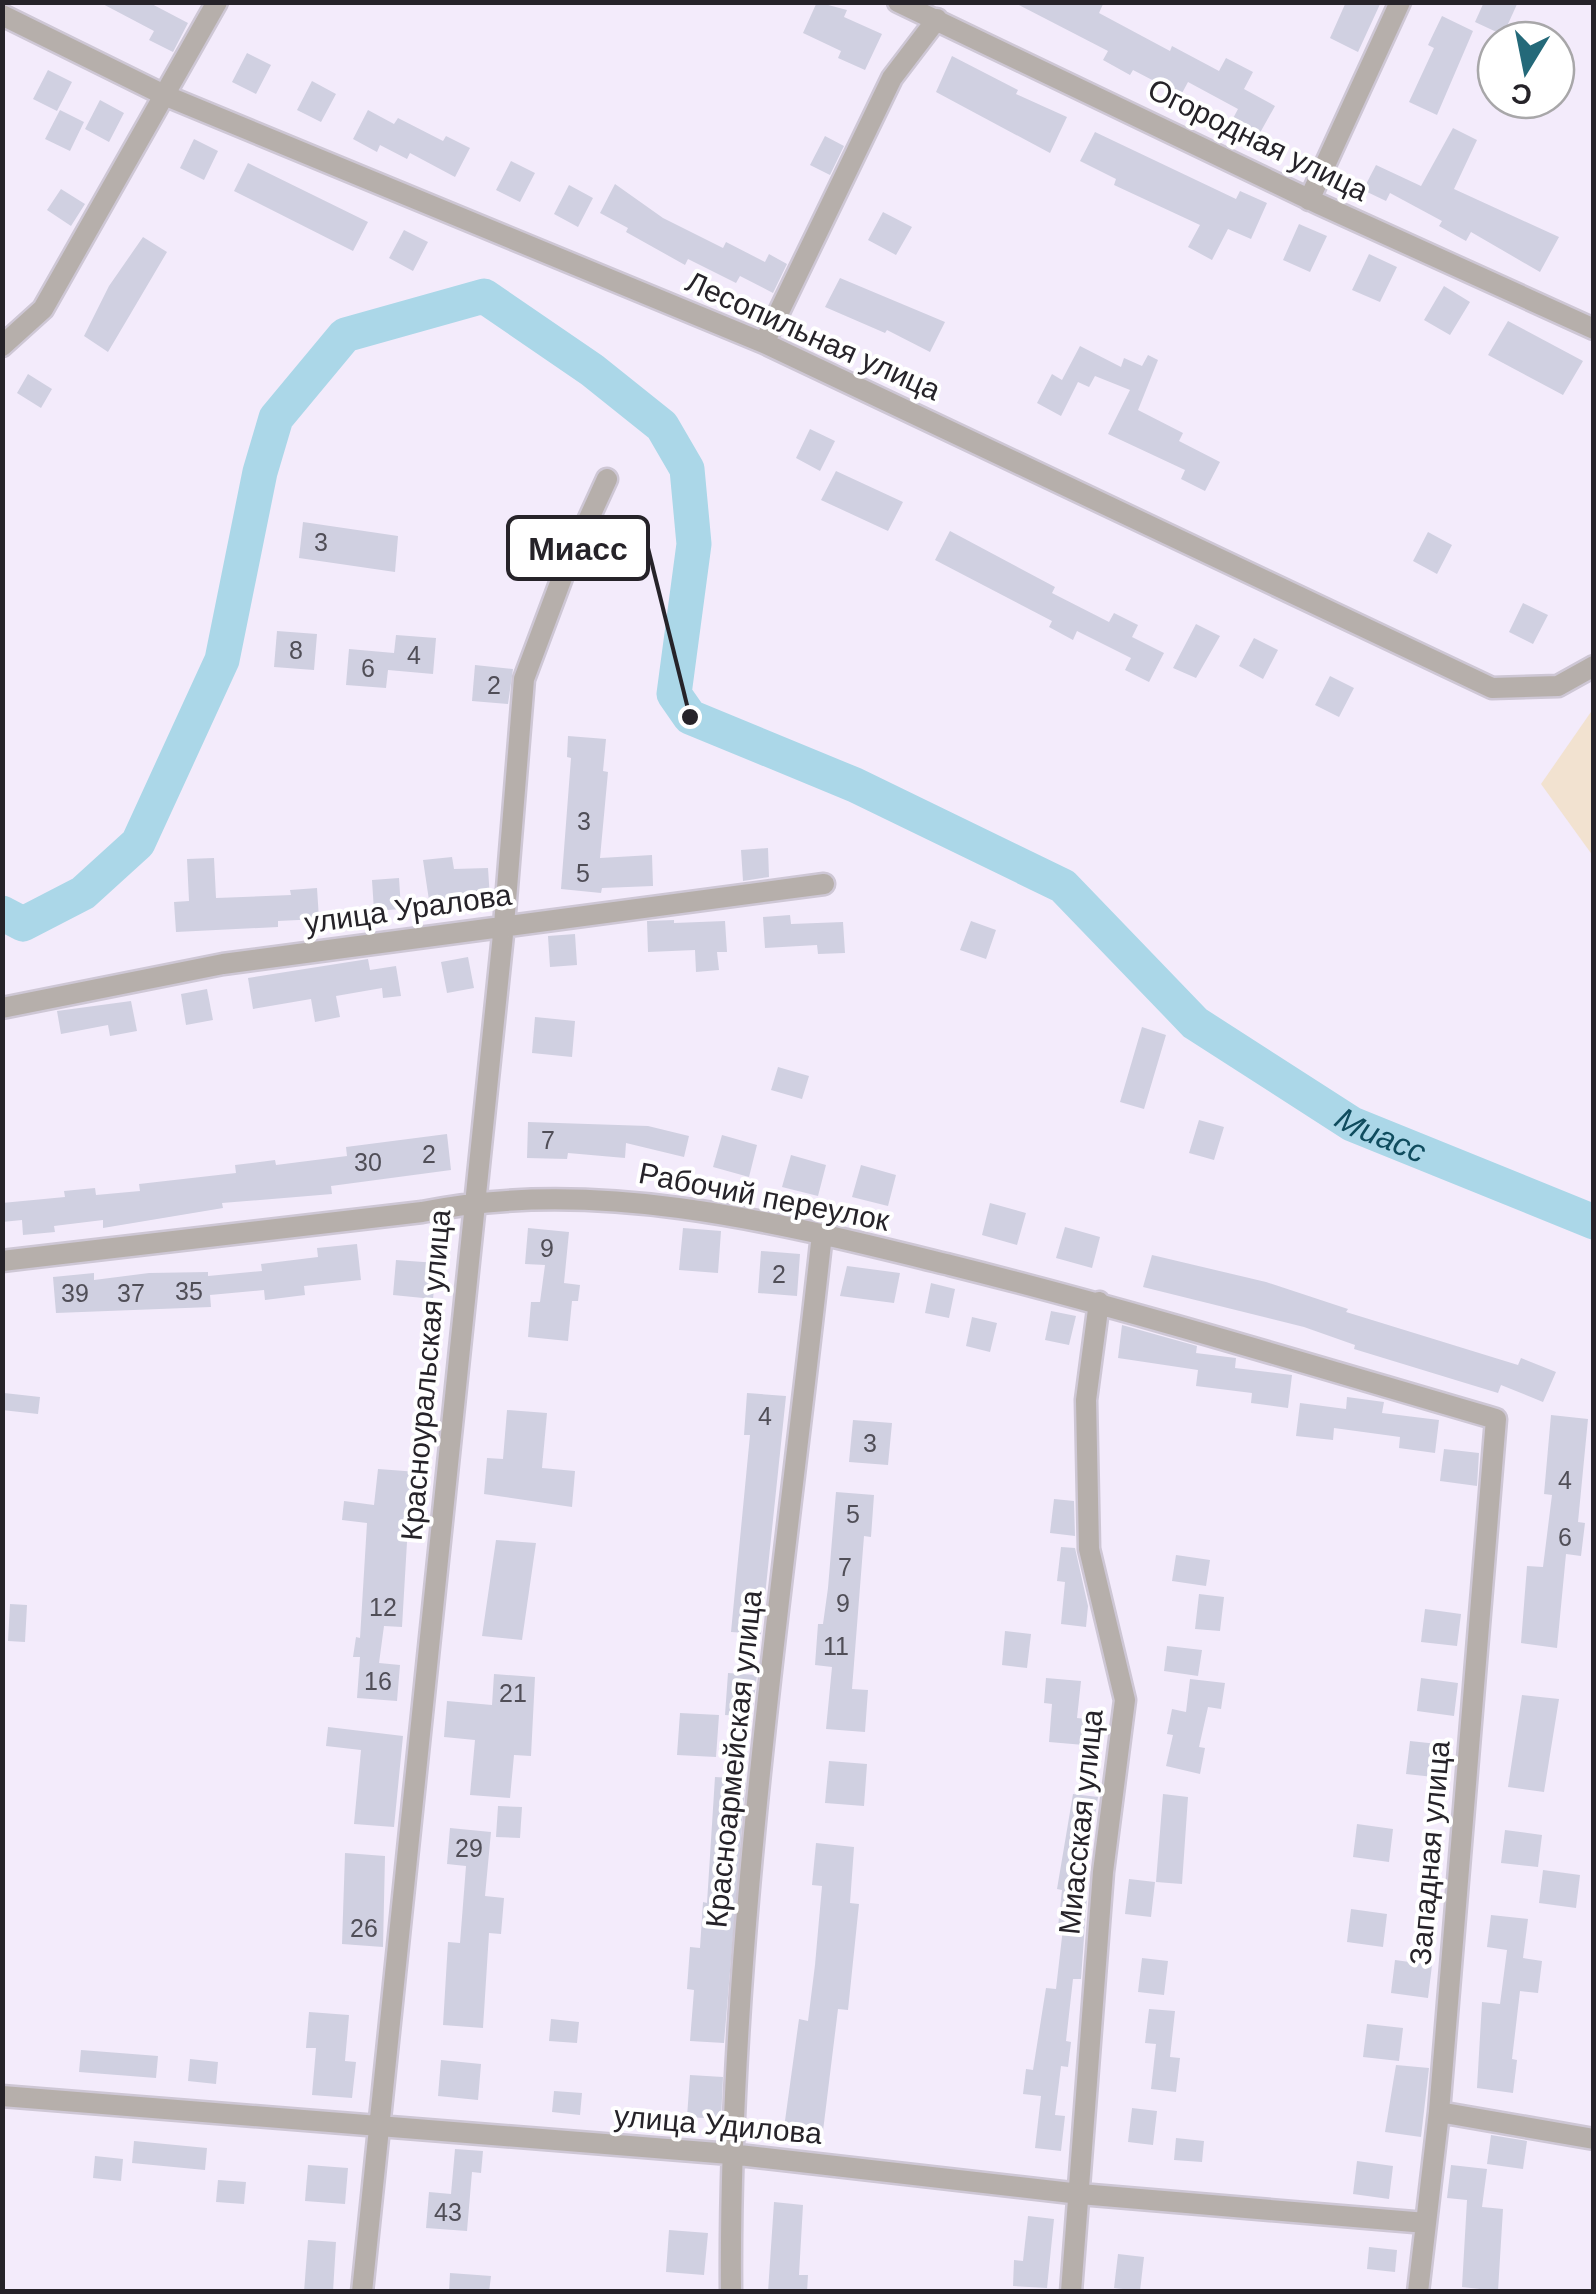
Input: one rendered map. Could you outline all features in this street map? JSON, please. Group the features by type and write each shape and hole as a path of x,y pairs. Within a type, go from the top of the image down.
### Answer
{"street":[{"path":"2,346 44,309 217,2"},
{"name":"Огородная улица","path":"898,2 1310,200 1594,329"},
{"path":"1310,200 1400,2"},
{"name":"Лесопильная улица","path":"2,14 164,95 764,342 1492,688 1558,686 1594,666"},
{"path":"764,342 892,78 937,19"},
{"name":"Красноуральская улица","path":"362,2292 504,925 524,679 563,574 608,480"},
{"name":"улица Уралова","path":"2,1008 223,964 824,884"},
{"name":"Рабочий переулок","path":"2,1261 422,1212 473,1202 635,1200 822,1234 1099,1302 1496,1419"},
{"name":"Красноармейская улица","path":"732,2292 730,2154 742,1962 822,1234"},
{"name":"Миасская улица","path":"1071,2292 1103,1872 1124,1700 1090,1550 1086,1400 1099,1302"},
{"name":"Западная улица","path":"1418,2292 1439,2112 1496,1419"},
{"name":"улица Удилова","path":"2,2096 730,2154 1080,2194 1426,2224"},
{"path":"1439,2112 1594,2140"}],"shaded area":[{"path":"1594,709 1593,856 1541,784"}],"building":[{"path":"99,2 148,2 188,23 173,52 149,40 154,31"},
{"path":"817,2 847,10 844,17 882,34 865,70 838,58 841,51 803,33"},
{"path":"1013,2 1104,2 1099,13 1170,51 1172,46 1219,71 1226,58 1253,72 1244,89 1275,106 1256,140 1229,126 1238,109 1188,82 1181,95 1133,70 1130,75 1103,60 1108,51"},
{"path":"1346,2 1381,2 1358,52 1330,38"},
{"path":"1484,2 1518,2 1510,20 1475,22"},
{"path":"1442,16 1473,31 1437,115 1409,102 1434,48 1428,45"},
{"path":"247,53 271,65 256,94 232,82"},
{"path":"952,56 1018,90 1016,94 1067,117 1050,153 936,92"},
{"path":"48,70 72,82 57,111 33,99"},
{"path":"312,81 336,94 321,122 297,110"},
{"path":"100,100 124,113 109,142 85,129"},
{"path":"60,110 84,122 70,151 45,139"},
{"path":"368,110 394,124 398,118 443,141 446,136 470,148 455,177 410,153 407,159 380,145 377,152 353,139"},
{"path":"1453,128 1477,140 1454,189 1559,237 1540,272 1471,232 1466,241 1439,226 1442,221 1390,193 1386,201 1363,190 1376,165 1421,186"},
{"path":"1095,132 1236,199 1240,191 1267,203 1251,239 1228,229 1212,260 1188,247 1200,225 1114,185 1116,179 1080,161"},
{"path":"825,136 844,146 830,175 810,165"},
{"path":"194,139 218,151 204,180 180,168"},
{"path":"511,161 535,173 520,202 496,190"},
{"path":"248,163 368,222 353,251 234,191"},
{"path":"615,184 663,218 723,248 726,242 765,262 769,254 787,264 773,293 740,276 736,283 688,259 685,265 626,232 628,228 600,213"},
{"path":"569,185 593,198 578,227 554,214"},
{"path":"61,189 85,204 71,226 47,210"},
{"path":"883,212 912,227 896,255 868,240"},
{"path":"1299,224 1327,236 1310,272 1283,260"},
{"path":"404,230 428,242 413,271 389,258"},
{"path":"143,237 167,252 108,352 84,336 109,286"},
{"path":"1369,254 1397,267 1380,302 1352,290"},
{"path":"840,278 945,322 930,352 887,330 885,333 825,307"},
{"path":"1444,286 1470,302 1450,335 1424,320"},
{"path":"1508,321 1583,361 1563,395 1488,355"},
{"path":"1080,346 1121,367 1124,358 1142,366 1148,355 1158,360 1138,410 1183,433 1179,441 1220,462 1205,491 1181,479 1185,470 1108,434 1130,390 1095,376 1089,387 1078,382 1061,416 1037,403 1052,374 1062,380"},
{"path":"28,374 52,389 41,408 17,393"},
{"path":"810,429 835,441 820,471 796,458"},
{"path":"836,471 903,502 888,531 821,500"},
{"path":"303,522 398,536 395,572 299,558"},
{"path":"950,531 1055,587 1052,593 1109,622 1114,613 1138,625 1132,637 1164,653 1149,682 1125,670 1131,658 1077,631 1073,640 1049,627 1052,621 935,560"},
{"path":"1428,532 1452,545 1437,574 1413,561"},
{"path":"1523,603 1548,615 1533,644 1509,632"},
{"path":"1196,624 1220,636 1196,678 1173,668"},
{"path":"277,631 317,634 314,670 274,667"},
{"path":"396,635 436,638 433,674 388,670 386,688 346,685 349,649 394,653"},
{"path":"1254,638 1278,650 1263,679 1239,666"},
{"path":"475,665 513,669 508,704 472,701"},
{"path":"1330,676 1354,688 1339,717 1315,705"},
{"path":"568,736 606,739 603,771 608,772 600,858 652,855 653,886 602,888 601,893 561,889 571,758 567,757"},
{"path":"768,848 769,877 743,881 741,850"},
{"path":"452,857 454,869 488,868 490,899 430,907 423,860"},
{"path":"214,858 216,898 291,895 290,890 317,888 319,919 278,921 278,927 176,932 174,902 189,901 187,859"},
{"path":"399,878 401,909 374,911 372,880"},
{"path":"790,915 791,924 843,922 845,953 818,954 817,945 765,948 763,917"},
{"path":"647,921 725,921 727,952 717,952 719,970 696,972 695,950 648,952"},
{"path":"971,921 996,930 986,959 960,950"},
{"path":"575,934 577,965 550,967 548,936"},
{"path":"468,957 474,988 447,993 441,962"},
{"path":"368,959 370,970 396,966 401,996 383,998 382,988 336,996 340,1017 315,1022 311,999 253,1009 248,978"},
{"path":"207,989 213,1020 186,1025 181,994"},
{"path":"131,1001 137,1031 110,1036 108,1025 61,1034 57,1011"},
{"path":"535,1017 575,1021 572,1057 532,1053"},
{"path":"1142,1027 1166,1035 1144,1109 1120,1102"},
{"path":"778,1067 809,1076 802,1099 771,1090"},
{"path":"1199,1120 1224,1127 1214,1160 1189,1153"},
{"path":"528,1122 648,1126 689,1136 684,1157 626,1143 625,1158 568,1153 567,1159 527,1158"},
{"path":"447,1134 451,1170 331,1186 332,1194 222,1203 223,1208 103,1228 103,1220 54,1226 55,1232 23,1235 22,1220 2,1222 2,1203 65,1197 64,1191 95,1188 96,1195 140,1191 139,1184 236,1173 235,1165 275,1160 276,1165 347,1156 346,1147"},
{"path":"722,1135 757,1145 749,1177 713,1167"},
{"path":"791,1155 826,1165 818,1196 782,1187"},
{"path":"861,1165 896,1175 888,1206 852,1197"},
{"path":"990,1203 1026,1213 1017,1245 982,1235"},
{"path":"1065,1227 1100,1237 1092,1268 1056,1258"},
{"path":"528,1228 569,1232 564,1283 580,1285 578,1301 572,1301 568,1341 528,1337 531,1302 540,1302 545,1265 525,1264"},
{"path":"683,1228 721,1231 718,1273 679,1270"},
{"path":"357,1244 361,1280 304,1286 305,1295 265,1300 264,1290 210,1295 211,1307 56,1313 53,1277 94,1273 94,1280 149,1273 208,1272 208,1276 262,1271 261,1264 318,1257 317,1248"},
{"path":"761,1251 800,1254 797,1296 758,1293"},
{"path":"1152,1255 1266,1282 1348,1309 1346,1312 1518,1365 1521,1358 1556,1372 1543,1402 1501,1385 1498,1393 1354,1349 1355,1345 1304,1327 1143,1287"},
{"path":"396,1260 437,1263 433,1299 393,1295"},
{"path":"847,1266 900,1273 894,1303 840,1296"},
{"path":"931,1283 955,1289 949,1318 925,1313"},
{"path":"1051,1311 1076,1316 1069,1345 1045,1340"},
{"path":"972,1317 997,1323 990,1352 966,1346"},
{"path":"1122,1325 1197,1346 1196,1353 1236,1358 1235,1368 1292,1375 1288,1408 1251,1403 1252,1393 1196,1386 1198,1370 1118,1358"},
{"path":"4,1393 40,1397 38,1414 2,1410"},
{"path":"747,1393 786,1396 761,1634 731,1632 750,1435 744,1435"},
{"path":"1347,1397 1384,1402 1382,1413 1439,1420 1435,1453 1399,1448 1400,1437 1334,1428 1333,1440 1296,1436 1300,1403 1346,1409"},
{"path":"507,1410 547,1413 542,1468 575,1471 572,1507 484,1494 487,1458 503,1459"},
{"path":"1551,1415 1588,1419 1578,1522 1585,1523 1581,1556 1566,1554 1557,1648 1521,1643 1527,1566 1543,1567 1552,1495 1544,1494"},
{"path":"853,1420 892,1423 888,1465 849,1462"},
{"path":"1444,1449 1479,1453 1477,1486 1440,1481"},
{"path":"378,1469 418,1472 415,1508 409,1508 402,1627 384,1626 379,1663 400,1665 397,1701 357,1698 360,1657 353,1657 356,1637 360,1638 367,1523 342,1520 344,1501 374,1505"},
{"path":"836,1492 874,1495 871,1537 864,1536 852,1689 868,1690 865,1732 826,1729 832,1667 815,1665 818,1624 823,1624 828,1588"},
{"path":"1054,1499 1074,1501 1075,1536 1050,1533"},
{"path":"496,1540 536,1543 522,1640 482,1636"},
{"path":"1061,1547 1075,1548 1088,1606 1086,1627 1061,1624 1065,1582 1057,1581"},
{"path":"1176,1555 1210,1560 1206,1586 1172,1581"},
{"path":"1199,1594 1224,1597 1220,1631 1195,1629"},
{"path":"10,1604 27,1605 25,1642 8,1641"},
{"path":"1425,1609 1461,1614 1457,1646 1421,1642"},
{"path":"1005,1631 1031,1634 1027,1668 1002,1665"},
{"path":"1167,1646 1202,1650 1198,1676 1164,1671"},
{"path":"728,1673 757,1675 752,1717 725,1715"},
{"path":"494,1674 535,1677 531,1756 514,1755 510,1798 470,1795 475,1740 444,1737 447,1701 492,1705"},
{"path":"1046,1678 1081,1681 1077,1718 1086,1719 1084,1745 1049,1742 1052,1704 1044,1703"},
{"path":"1421,1678 1458,1683 1454,1716 1417,1711"},
{"path":"1190,1679 1225,1683 1221,1709 1208,1707 1199,1747 1205,1748 1200,1774 1166,1766 1173,1735 1167,1734 1172,1709 1186,1712"},
{"path":"1522,1695 1559,1699 1544,1792 1508,1787"},
{"path":"680,1713 719,1715 716,1757 677,1755"},
{"path":"328,1727 403,1736 394,1827 354,1824 361,1750 326,1746"},
{"path":"1410,1741 1447,1745 1443,1778 1406,1774"},
{"path":"829,1761 867,1764 864,1806 825,1803"},
{"path":"715,1777 746,1779 724,2043 690,2041 694,1990 687,1989 690,1947 700,1948 703,1902 707,1903"},
{"path":"1073,1794 1098,1797 1082,1896 1087,1896 1081,1979 1073,1979 1066,2041 1071,2042 1068,2067 1061,2066 1055,2115 1065,2116 1061,2151 1035,2148 1041,2096 1023,2094 1026,2069 1033,2070 1046,1988 1056,1989 1063,1928 1058,1927 1062,1890 1057,1889"},
{"path":"1163,1794 1188,1797 1182,1884 1156,1882"},
{"path":"498,1806 522,1807 520,1838 496,1837"},
{"path":"1357,1824 1393,1829 1389,1862 1353,1857"},
{"path":"450,1828 491,1832 485,1896 504,1898 501,1934 489,1933 483,2028 443,2025 448,1942 460,1943 466,1866 447,1864"},
{"path":"1505,1830 1542,1835 1538,1867 1501,1863"},
{"path":"816,1843 854,1847 850,1903 859,1904 848,2010 838,2009 823,2131 784,2128 799,2019 808,2021 815,1965 822,1886 812,1885"},
{"path":"345,1853 385,1856 383,1947 342,1944"},
{"path":"1543,1870 1580,1875 1576,1908 1539,1903"},
{"path":"1129,1879 1155,1882 1151,1917 1125,1914"},
{"path":"1351,1909 1387,1914 1383,1947 1347,1942"},
{"path":"1491,1915 1528,1919 1523,1958 1542,1961 1538,1993 1520,1991 1512,2059 1517,2060 1513,2093 1477,2088 1482,2002 1500,2004 1507,1950 1487,1947"},
{"path":"1142,1958 1168,1961 1164,1995 1138,1992"},
{"path":"1395,1960 1432,1965 1428,1998 1391,1993"},
{"path":"1149,2009 1175,2011 1170,2057 1180,2058 1176,2092 1151,2089 1156,2044 1145,2043"},
{"path":"309,2012 349,2015 345,2061 356,2062 352,2098 312,2095 316,2048 306,2048"},
{"path":"551,2019 579,2022 577,2043 549,2041"},
{"path":"1367,2024 1403,2028 1399,2061 1363,2057"},
{"path":"81,2050 158,2056 156,2078 79,2072"},
{"path":"190,2059 218,2062 216,2084 188,2081"},
{"path":"441,2060 481,2064 478,2100 438,2096"},
{"path":"1396,2065 1429,2068 1421,2137 1385,2132"},
{"path":"690,2075 723,2077 721,2119 687,2117"},
{"path":"554,2091 582,2093 580,2115 552,2112"},
{"path":"1132,2108 1157,2111 1153,2145 1128,2142"},
{"path":"1491,2135 1527,2141 1523,2169 1487,2164"},
{"path":"1176,2138 1204,2141 1202,2162 1174,2160"},
{"path":"134,2141 207,2148 205,2170 132,2163"},
{"path":"455,2149 483,2151 481,2173 472,2172 467,2231 426,2228 429,2192 451,2194"},
{"path":"95,2156 123,2159 121,2181 93,2178"},
{"path":"1357,2161 1393,2166 1389,2199 1353,2194"},
{"path":"308,2165 348,2168 345,2204 305,2201"},
{"path":"1451,2165 1487,2169 1482,2207 1503,2209 1498,2291 1462,2287 1467,2200 1447,2198"},
{"path":"218,2180 246,2182 244,2204 216,2202"},
{"path":"774,2202 803,2205 799,2275 808,2275 807,2292 768,2292"},
{"path":"1028,2216 1054,2219 1047,2288 1013,2286 1014,2260 1023,2261"},
{"path":"669,2230 708,2233 704,2275 666,2272"},
{"path":"308,2240 336,2242 333,2292 304,2292"},
{"path":"1369,2247 1397,2250 1395,2272 1367,2269"},
{"path":"1118,2254 1144,2257 1140,2291 1114,2288"},
{"path":"450,2273 491,2276 489,2292 449,2292"}],"waterway":[{"name":"Миасс","path":"2,913 23,924 83,893 138,843 222,660 260,472 276,418 345,335 484,296 592,370 662,426 687,469 694,544 674,694 690,717 855,785 1063,886 1195,1023 1352,1124 1594,1222"}],"place":[{"name":"Миасс","path":"690,717"}]}
